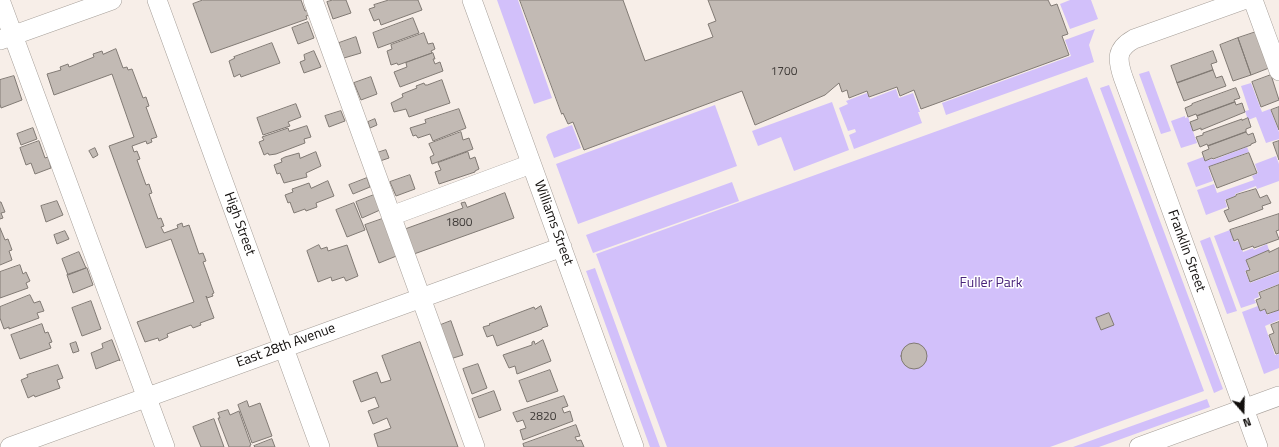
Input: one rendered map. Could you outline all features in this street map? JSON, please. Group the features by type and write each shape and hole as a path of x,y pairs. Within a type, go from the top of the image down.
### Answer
{"street":[{"path":"0,0 6,38 147,396 165,447"},
{"path":"6,38 112,0"},
{"name":"High Street","path":"157,0 320,447"},
{"path":"313,0 476,447"},
{"name":"Williams Street","path":"472,0 634,447"},
{"name":"Franklin Street","path":"1242,0 1134,39 1123,47 1119,54 1118,61 1258,447"},
{"path":"1253,0 1279,71"},
{"path":"391,216 531,164"},
{"name":"East 28th Avenue","path":"10,447 147,396 562,247"},
{"path":"1139,447 1279,396"}],"green space":[{"path":"497,0 518,0 552,98 534,104"},
{"path":"1070,0 1091,0 1098,19 1070,29 1060,4"},
{"path":"1095,29 1089,45 1094,62 946,115 942,103 1071,56 1065,40"},
{"path":"1149,71 1171,131 1161,134 1139,74"},
{"name":"Fuller Park","path":"1087,77 1204,391 1050,447 667,447 596,254"},
{"path":"1251,83 1262,112 1270,109 1279,132 1279,139 1266,143 1256,117 1248,120 1245,111 1249,110 1241,86"},
{"path":"1109,85 1223,389 1214,393 1100,88"},
{"path":"896,89 899,98 913,93 920,112 918,112 922,123 854,149 849,135 856,132 855,129 848,131 839,108 848,104 846,101 867,93 870,99"},
{"path":"832,102 849,150 794,171 781,137 758,146 752,131"},
{"path":"715,105 737,166 578,224 556,164"},
{"path":"1185,116 1185,118 1188,117 1197,143 1181,148 1171,121"},
{"path":"572,125 581,148 554,158 546,137 548,134"},
{"path":"1247,147 1249,152 1208,167 1213,181 1196,187 1187,163 1203,157 1205,161 1213,160"},
{"path":"1276,156 1279,164 1279,181 1257,189 1256,186 1235,194 1235,196 1225,200 1227,207 1206,215 1197,190 1214,184 1217,193 1254,180 1252,176 1258,173 1255,164"},
{"path":"732,182 739,201 593,253 586,235"},
{"path":"1230,230 1234,242 1238,241 1243,252 1253,248 1254,250 1267,244 1269,250 1246,260 1249,270 1245,271 1250,283 1279,272 1279,284 1258,292 1259,297 1254,299 1256,303 1241,308 1214,236"},
{"path":"1210,237 1237,311 1227,314 1200,241"},
{"path":"595,268 660,447 650,447 586,271"},
{"path":"1258,306 1260,311 1265,310 1267,315 1279,310 1279,320 1265,326 1275,355 1279,354 1279,368 1264,374 1242,312"},
{"path":"1207,399 1210,407 1099,447 1073,447"}],"building":[{"path":"203,0 301,0 305,11 308,10 310,15 306,16 307,19 211,53 193,4"},
{"path":"333,0 346,0 351,13 333,19 327,2"},
{"path":"389,0 418,0 422,10 381,25 379,19 374,21 369,9 375,7 374,5"},
{"path":"520,0 623,0 645,61 713,37 708,24 716,21 708,0 1048,0 1051,6 1057,4 1068,34 1062,36 1069,55 921,109 914,90 900,96 897,87 869,97 867,91 849,98 847,90 842,92 839,83 825,95 755,125 742,91 584,150 573,122 568,124 563,113 562,114"},
{"path":"413,18 419,33 378,48 373,33"},
{"path":"308,22 314,38 298,44 292,28"},
{"path":"1256,32 1269,68 1251,75 1238,38"},
{"path":"424,33 428,44 433,43 435,49 431,51 432,53 398,65 397,63 391,65 387,51 392,49 391,45"},
{"path":"356,37 361,53 344,58 339,43"},
{"path":"1238,38 1251,75 1233,81 1220,45"},
{"path":"272,43 280,63 241,77 240,74 234,77 229,61 235,58 234,57"},
{"path":"116,49 123,68 127,67 128,70 132,69 143,98 146,97 149,106 146,107 157,137 151,139 152,142 147,144 146,141 132,146 134,152 137,151 140,159 137,160 146,185 149,184 152,193 149,194 158,219 161,218 164,226 161,227 164,233 178,228 177,225 182,223 183,227 189,225 199,254 203,253 206,261 203,262 214,293 212,294 213,296 207,298 206,296 214,318 200,323 201,325 193,328 191,325 167,334 168,337 159,341 158,338 145,342 137,322 194,302 171,239 146,248 109,146 134,137 112,74 54,95 47,74 61,70 60,67 68,64 69,67 94,57 93,54 102,51 103,54"},
{"path":"314,51 321,67 304,73 300,62 305,60 304,55"},
{"path":"1213,51 1217,62 1211,64 1213,70 1177,83 1171,66"},
{"path":"433,53 435,64 440,62 443,71 400,87 394,72 407,67 406,63"},
{"path":"1213,70 1216,78 1222,76 1226,86 1184,101 1177,83"},
{"path":"1271,75 1279,100 1261,107 1252,82"},
{"path":"14,76 22,100 1,108 0,80"},
{"path":"371,77 377,94 361,100 354,83"},
{"path":"442,80 450,103 409,117 406,109 394,112 391,103 403,97 402,94 417,88 416,86 424,83 427,85"},
{"path":"1236,88 1240,98 1234,100 1235,102 1197,116 1196,114 1188,117 1185,108"},
{"path":"1235,102 1236,105 1242,103 1245,112 1201,130 1201,128 1193,131 1190,122 1198,119 1197,116"},
{"path":"296,104 301,117 288,122 290,126 263,135 257,118"},
{"path":"1279,107 1279,130 1271,110"},
{"path":"459,109 466,128 433,141 430,134 418,138 416,135 413,136 410,128 426,123 425,120"},
{"path":"341,111 345,121 329,127 325,116"},
{"path":"1248,118 1251,127 1246,129 1246,132 1208,146 1207,144 1200,147 1196,137 1203,135 1203,133"},
{"path":"375,119 377,125 370,128 368,122"},
{"path":"307,126 311,137 304,139 305,143 276,154 269,155 268,153 264,155 259,142 264,140 262,137 288,128 289,131"},
{"path":"33,128 37,139 21,145 17,134"},
{"path":"461,132 463,140 469,138 473,149 432,164 430,157 434,155 429,144"},
{"path":"1246,132 1248,135 1253,133 1256,142 1205,161 1202,152 1209,149 1208,146"},
{"path":"39,141 45,158 48,157 51,168 35,174 31,163 26,165 20,148"},
{"path":"1279,141 1279,160 1273,143"},
{"path":"95,148 98,155 93,158 89,151"},
{"path":"386,150 389,158 380,161 377,153"},
{"path":"316,152 321,166 306,173 307,177 284,183 280,173 277,174 274,165 282,162 281,159 299,153 300,158"},
{"path":"468,152 470,159 475,157 479,169 475,172 439,184 435,172 441,170 438,163"},
{"path":"1249,153 1257,173 1217,188 1209,167"},
{"path":"410,175 415,189 396,196 390,182"},
{"path":"367,178 370,187 353,194 349,185"},
{"path":"328,181 334,196 316,203 317,207 294,213 290,202 288,203 285,195 293,192 292,189 309,183 311,188"},
{"path":"1256,189 1260,198 1267,195 1271,203 1262,206 1263,209 1229,222 1224,211 1229,209 1226,200 1236,195"},
{"path":"505,193 514,218 414,254 405,229 463,208 461,203 465,202 467,207"},
{"path":"374,195 380,210 362,218 356,202"},
{"path":"57,201 63,215 46,222 41,206"},
{"path":"0,202 5,212 1,213 3,218 0,219"},
{"path":"354,203 365,230 347,237 336,210"},
{"path":"1279,214 1279,230 1276,231 1279,239 1254,248 1253,246 1242,250 1238,239 1234,241 1230,230"},
{"path":"385,218 399,255 379,263 365,225"},
{"path":"0,228 5,240 8,239 12,250 9,251 12,260 0,265"},
{"path":"65,231 69,239 57,244 54,235"},
{"path":"319,245 321,249 327,247 328,251 347,245 358,276 346,281 344,277 332,281 331,277 318,282 307,251"},
{"path":"1279,248 1279,271 1250,282 1246,271 1250,270 1246,260 1269,250 1269,252"},
{"path":"79,252 86,268 68,275 62,259"},
{"path":"20,265 23,274 26,272 30,281 26,283 28,288 0,298 0,272"},
{"path":"87,268 93,285 73,293 67,275"},
{"path":"1279,285 1279,310 1267,314 1265,309 1260,311 1256,300 1261,298 1259,293"},
{"path":"30,295 34,303 40,301 44,311 37,313 39,318 9,329 9,327 4,329 0,318 0,307"},
{"path":"91,301 101,329 82,336 72,308"},
{"path":"541,306 548,326 497,346 493,335 487,337 483,327 534,307 535,309"},
{"path":"1109,313 1114,325 1101,330 1096,318"},
{"path":"451,321 463,355 450,359 438,326"},
{"path":"1279,322 1279,353 1276,354 1269,335 1274,333 1271,325"},
{"path":"42,324 45,333 48,332 52,342 49,343 51,348 20,359 11,335"},
{"path":"112,340 120,361 119,360 96,369 91,353 103,348 102,344"},
{"path":"543,340 551,361 517,374 515,366 509,368 503,355 532,345 532,342 534,341 535,344"},
{"path":"76,342 79,351 73,353 70,344"},
{"path":"420,342 458,447 378,447 374,434 391,428 387,418 373,424 368,411 379,407 375,397 361,402 353,381 377,372 381,383 391,380 382,356"},
{"path":"914,343 923,347 927,356 923,365 914,369 905,365 901,356 905,347"},
{"path":"478,364 487,388 472,394 463,369"},
{"path":"58,365 63,378 57,380 60,388 28,398 21,380 28,377 27,375"},
{"path":"550,370 558,391 527,402 519,381"},
{"path":"494,391 501,410 479,418 472,399"},
{"path":"564,396 568,406 562,408 564,413 570,411 573,421 523,440 520,430 526,428 523,420 517,422 513,413"},
{"path":"247,401 249,407 260,403 272,436 252,443 238,405"},
{"path":"228,410 230,415 239,411 251,445 250,447 229,447 218,418 220,418 218,413"},
{"path":"214,419 224,447 201,447 193,427"},
{"path":"576,425 580,436 575,437 577,441 581,440 584,447 524,447 523,444"},
{"path":"272,439 275,447 254,446"}]}
